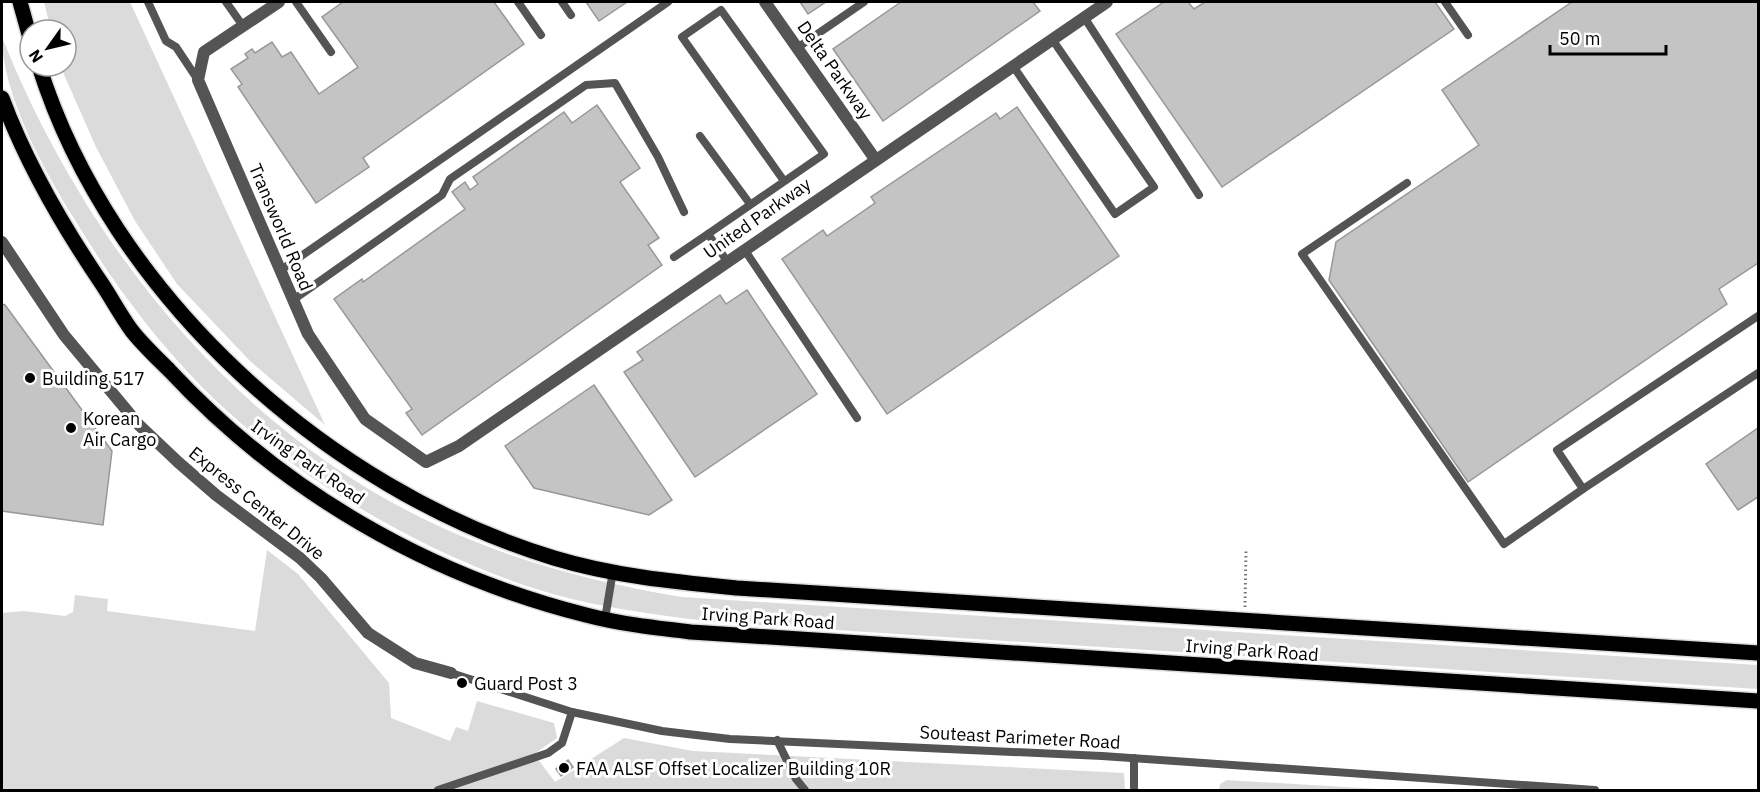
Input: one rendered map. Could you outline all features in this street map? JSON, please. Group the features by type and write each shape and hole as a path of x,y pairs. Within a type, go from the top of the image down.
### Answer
{"main road":[{"path":"21,2 25,18"},
{"name":"Irving Park Road","path":"44,78 72,147 99,198 139,260 200,333 270,401 327,445 404,494 484,531 554,558 676,582 737,588 1758,653"},
{"name":"Irving Park Road","path":"2,98 35,176 70,236 132,330 225,426 273,466 341,512 435,563 526,598 605,619 691,632 1758,702"}],"street":[{"path":"198,80 204,52 279,2"},
{"name":"Delta Parkway","path":"765,2 875,159"},
{"name":"United Parkway","path":"426,462 459,446 1107,2"},
{"name":"Transworld Road","path":"198,80 308,334 365,419 426,462"},
{"name":"Express Center Drive","path":"2,242 64,335 139,424 178,462 216,495 300,558 321,578 368,633 415,663 451,673"}],"lane":[{"path":"148,2 166,41 176,47 198,80"},
{"path":"226,2 243,26"},
{"path":"296,2 332,52"},
{"path":"518,2 542,35"},
{"path":"562,2 571,15"},
{"path":"281,270 668,2"},
{"path":"797,48 864,2"},
{"path":"1445,2 1468,35"},
{"path":"674,257 824,154 721,10 682,37 784,181"},
{"path":"1084,17 1199,195"},
{"path":"1013,66 1115,214 1154,187 1052,39"},
{"path":"293,300 442,195 450,179 586,85 615,83 658,157 684,212"},
{"path":"700,136 750,204"},
{"path":"1407,183 1302,254 1504,544 1758,373"},
{"path":"708,234 727,261"},
{"path":"744,249 857,418"},
{"path":"1583,489 1557,450 1758,316"},
{"path":"605,619 613,571"},
{"name":"Souteast Parimeter Road","path":"451,673 572,712 662,731 729,738 1134,758 1595,790"},
{"path":"438,790 548,753 562,743 572,712"},
{"path":"777,740 796,779 805,790"},
{"path":"1134,758 1134,790"}],"path":[{"path":"1245,621 1246,549"}],"shaded area":[{"path":"44,2 130,2 325,425 250,361 177,284 135,221 96,147 66,78 78,78 78,18 48,18"},
{"path":"2,37 18,72 18,78 20,78 39,119 83,199 135,274 193,344 257,407 328,463 406,510 489,547 584,577 682,597 1758,665 1758,689 725,623 610,607 523,585 423,543 326,487 239,422 202,387 150,328 118,286 63,200 27,132 9,83"},
{"path":"267,550 298,574 389,683 391,718 450,741 456,727 468,731 477,701 554,723 557,738 534,754 555,782 624,738 693,751 1124,773 1125,790 2,790 2,613 24,611 65,616 73,612 75,595 108,599 107,611 255,631"},
{"path":"1227,780 1401,790 1219,790 1220,784"}],"building":[{"path":"343,2 494,2 524,44 363,158 369,167 316,203 238,87 242,84 231,69 248,58 245,54 252,49 255,53 272,42 282,57 291,52 319,94 358,67 322,17"},
{"path":"586,2 627,2 599,21"},
{"path":"800,2 826,2 808,14"},
{"path":"901,2 1033,2 1040,11 883,121 833,49"},
{"path":"1164,2 1188,2 1194,9 1205,2 1435,2 1454,29 1222,187 1116,34"},
{"path":"1572,2 1758,2 1758,263 1719,289 1727,304 1468,482 1329,280 1336,242 1479,145 1442,90"},
{"path":"597,105 640,168 620,182 659,238 648,245 662,265 422,435 406,413 412,409 334,299 362,279 363,282 465,209 452,192 465,182 470,190 478,184 473,177 564,112 572,123"},
{"path":"1017,107 1119,256 887,414 782,259 823,230 827,236 875,203 871,197 996,113 1000,119"},
{"path":"747,290 817,394 695,477 624,372 643,360 637,352 720,295 726,304"},
{"name":"Building 517","path":"2,304 5,305 112,451 103,525 2,511"},
{"path":"594,385 672,500 649,515 534,488 505,446"},
{"path":"1758,428 1758,497 1738,510 1706,464"},
{"name":"FAA ALSF Offset Localizer Building 10R","path":"568,760 573,767 561,776 556,769"}],"place":[{"name":"Building 517","path":"30,378"},
{"name":"Korean Air Cargo","path":"71,428"},
{"name":"Guard Post 3","path":"462,683"},
{"name":"FAA ALSF Offset Localizer Building 10R","path":"564,768"}]}
